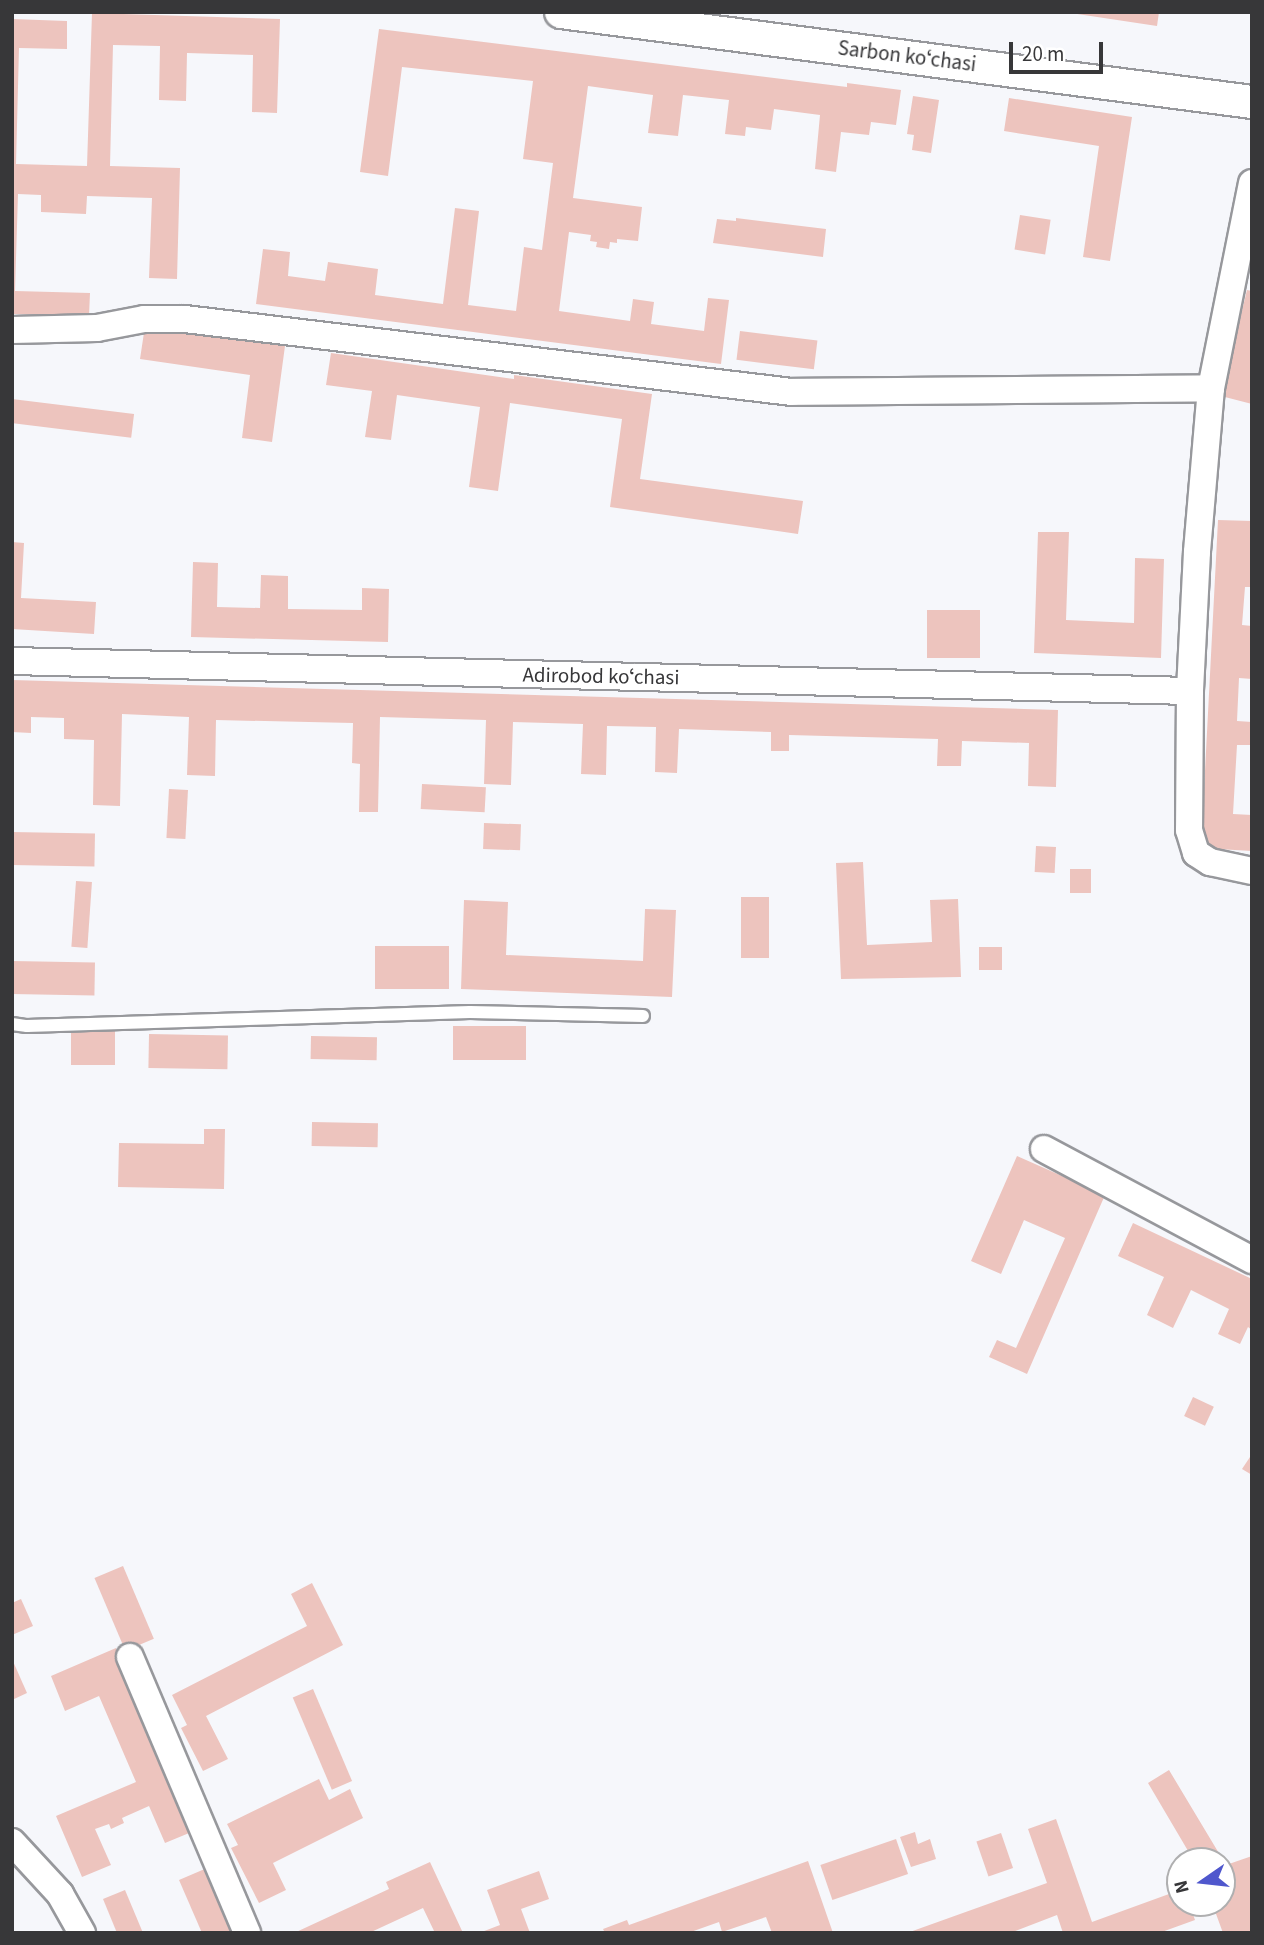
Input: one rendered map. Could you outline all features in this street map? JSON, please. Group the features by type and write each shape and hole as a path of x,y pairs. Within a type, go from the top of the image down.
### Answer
{"street":[{"name":"Sarbon koʻchasi","path":"561,12 1252,102"},
{"path":"1252,183 1211,388 1197,552 1190,691 1189,830 1196,853 1210,862 1252,871"},
{"path":"12,330 97,328 144,318 185,319 792,392 1211,388"},
{"name":"Adirobod koʻchasi","path":"12,661 1190,691"},
{"path":"1044,1149 1252,1260"},
{"path":"130,1657 247,1933"},
{"path":"12,1842 60,1894 82,1933"}],"lane":[{"path":"12,1024 27,1026 470,1012 643,1016"}],"building":[{"path":"1064,12 1159,12 1157,26"},
{"path":"92,13 280,19 277,113 252,112 253,55 187,53 186,101 159,100 160,46 113,45 110,166 180,168 177,279 149,278 152,198 87,196 86,214 41,212 41,195 18,194 15,291 90,293 89,316 12,314 12,19 67,21 67,49 19,48 16,164 87,166"},
{"path":"379,29 847,87 847,83 901,90 896,125 871,122 869,135 841,132 836,172 815,169 820,115 774,109 771,130 746,127 745,136 725,134 729,100 683,95 678,136 648,133 653,95 588,86 573,198 642,207 638,241 617,239 617,243 610,242 609,249 596,247 597,242 590,241 591,235 569,232 559,311 630,321 633,299 654,302 651,324 704,331 708,298 729,300 721,364 256,304 263,249 290,252 288,276 325,281 328,262 378,269 375,295 443,304 455,208 479,211 468,305 516,311 524,247 542,250 553,163 523,159 533,81 402,67 388,176 360,172"},
{"path":"913,96 939,100 931,153 912,150 914,135 907,134"},
{"path":"1009,98 1132,117 1110,261 1083,257 1099,146 1004,131"},
{"path":"1020,215 1051,220 1045,254 1015,250"},
{"path":"736,218 826,229 823,257 713,243 717,219 736,221"},
{"path":"1247,290 1252,291 1252,404 1221,396"},
{"path":"145,326 285,346 272,442 242,438 250,375 140,359"},
{"path":"740,331 817,341 814,369 736,360"},
{"path":"331,353 514,379 514,375 652,394 640,479 803,501 798,534 610,507 622,419 510,403 498,491 469,487 480,407 397,395 391,440 365,437 372,391 326,385"},
{"path":"12,399 134,414 131,438 12,423"},
{"path":"1218,520 1252,521 1252,587 1245,587 1242,625 1252,626 1252,679 1239,678 1237,721 1252,722 1252,745 1237,745 1233,814 1252,815 1252,851 1201,848"},
{"path":"1038,532 1069,532 1066,620 1134,623 1135,558 1164,559 1161,658 1034,653"},
{"path":"12,542 24,543 21,598 96,602 94,634 12,629"},
{"path":"193,562 218,563 217,607 260,608 261,575 288,576 288,609 362,610 362,588 389,589 388,642 191,637"},
{"path":"927,610 980,610 980,658 927,658"},
{"path":"12,680 1058,710 1056,787 1028,786 1029,743 962,741 961,766 937,766 938,739 789,735 789,751 771,751 771,732 679,729 677,773 655,772 656,727 607,726 606,775 581,774 583,724 513,722 511,785 484,784 486,720 380,717 378,812 359,812 360,764 352,763 353,723 216,720 215,776 187,775 189,717 122,714 120,806 93,805 94,740 64,739 64,718 31,717 31,733 12,732"},
{"path":"422,784 486,787 485,812 421,809"},
{"path":"169,789 188,790 185,839 166,838"},
{"path":"484,823 521,824 520,850 483,849"},
{"path":"12,832 95,833 94,866 12,865"},
{"path":"1036,846 1056,847 1055,873 1035,872"},
{"path":"863,862 867,945 932,942 930,900 958,899 961,977 841,979 836,863"},
{"path":"1070,869 1091,869 1091,893 1070,893"},
{"path":"76,881 92,882 87,948 71,947"},
{"path":"741,897 769,897 769,958 741,958"},
{"path":"464,900 508,902 506,955 643,961 645,909 676,910 672,997 461,989"},
{"path":"375,946 449,946 449,989 375,989"},
{"path":"979,947 1002,947 1002,970 979,970"},
{"path":"12,961 95,962 94,995 12,994"},
{"path":"453,1026 526,1026 526,1060 453,1060"},
{"path":"71,1031 115,1031 115,1065 71,1065"},
{"path":"149,1034 228,1035 227,1069 148,1068"},
{"path":"311,1036 377,1037 377,1060 311,1059"},
{"path":"312,1122 378,1123 378,1147 312,1146"},
{"path":"204,1129 225,1129 224,1189 118,1187 119,1143 204,1144"},
{"path":"1017,1156 1105,1195 1027,1374 989,1357 997,1340 1016,1348 1065,1238 1024,1220 1001,1274 971,1261"},
{"path":"1133,1223 1252,1279 1252,1330 1248,1327 1240,1344 1218,1334 1229,1309 1191,1290 1173,1328 1147,1315 1164,1277 1118,1256"},
{"path":"1193,1397 1214,1407 1205,1426 1184,1416"},
{"path":"1252,1454 1252,1475 1242,1469"},
{"path":"123,1566 154,1639 125,1651 94,1578"},
{"path":"312,1583 343,1645 206,1716 228,1759 203,1771 181,1728 187,1725 172,1695 307,1626 291,1594"},
{"path":"21,1599 33,1626 12,1635 12,1603"},
{"path":"116,1648 194,1831 165,1843 149,1806 122,1818 124,1823 111,1829 109,1824 95,1829 111,1865 82,1877 56,1816 136,1782 99,1696 65,1711 51,1676"},
{"path":"12,1659 27,1693 12,1700"},
{"path":"313,1689 352,1781 332,1790 293,1698"},
{"path":"1169,1770 1215,1847 1186,1847 1148,1783"},
{"path":"319,1779 329,1800 350,1789 363,1818 273,1863 286,1890 259,1903 231,1848 238,1845 227,1824"},
{"path":"1056,1819 1092,1922 1166,1895 1166,1917 1194,1917 1195,1920 1159,1933 1063,1933 1057,1915 1010,1933 907,1933 1047,1883 1028,1829"},
{"path":"915,1832 918,1844 930,1839 936,1859 911,1867 900,1837"},
{"path":"1001,1833 1013,1868 988,1876 976,1841"},
{"path":"896,1839 908,1874 832,1900 820,1865"},
{"path":"1252,1856 1252,1933 1223,1933 1217,1917 1236,1917 1236,1862"},
{"path":"808,1861 833,1933 772,1933 766,1917 722,1932 719,1922 688,1933 605,1933 603,1929 627,1920 629,1925"},
{"path":"430,1862 463,1933 435,1933 423,1908 369,1933 294,1933 389,1889 386,1882"},
{"path":"207,1868 235,1933 202,1933 179,1880"},
{"path":"539,1871 549,1899 521,1909 530,1933 479,1933 500,1925 487,1890"},
{"path":"125,1890 143,1933 117,1933 103,1899"}]}
